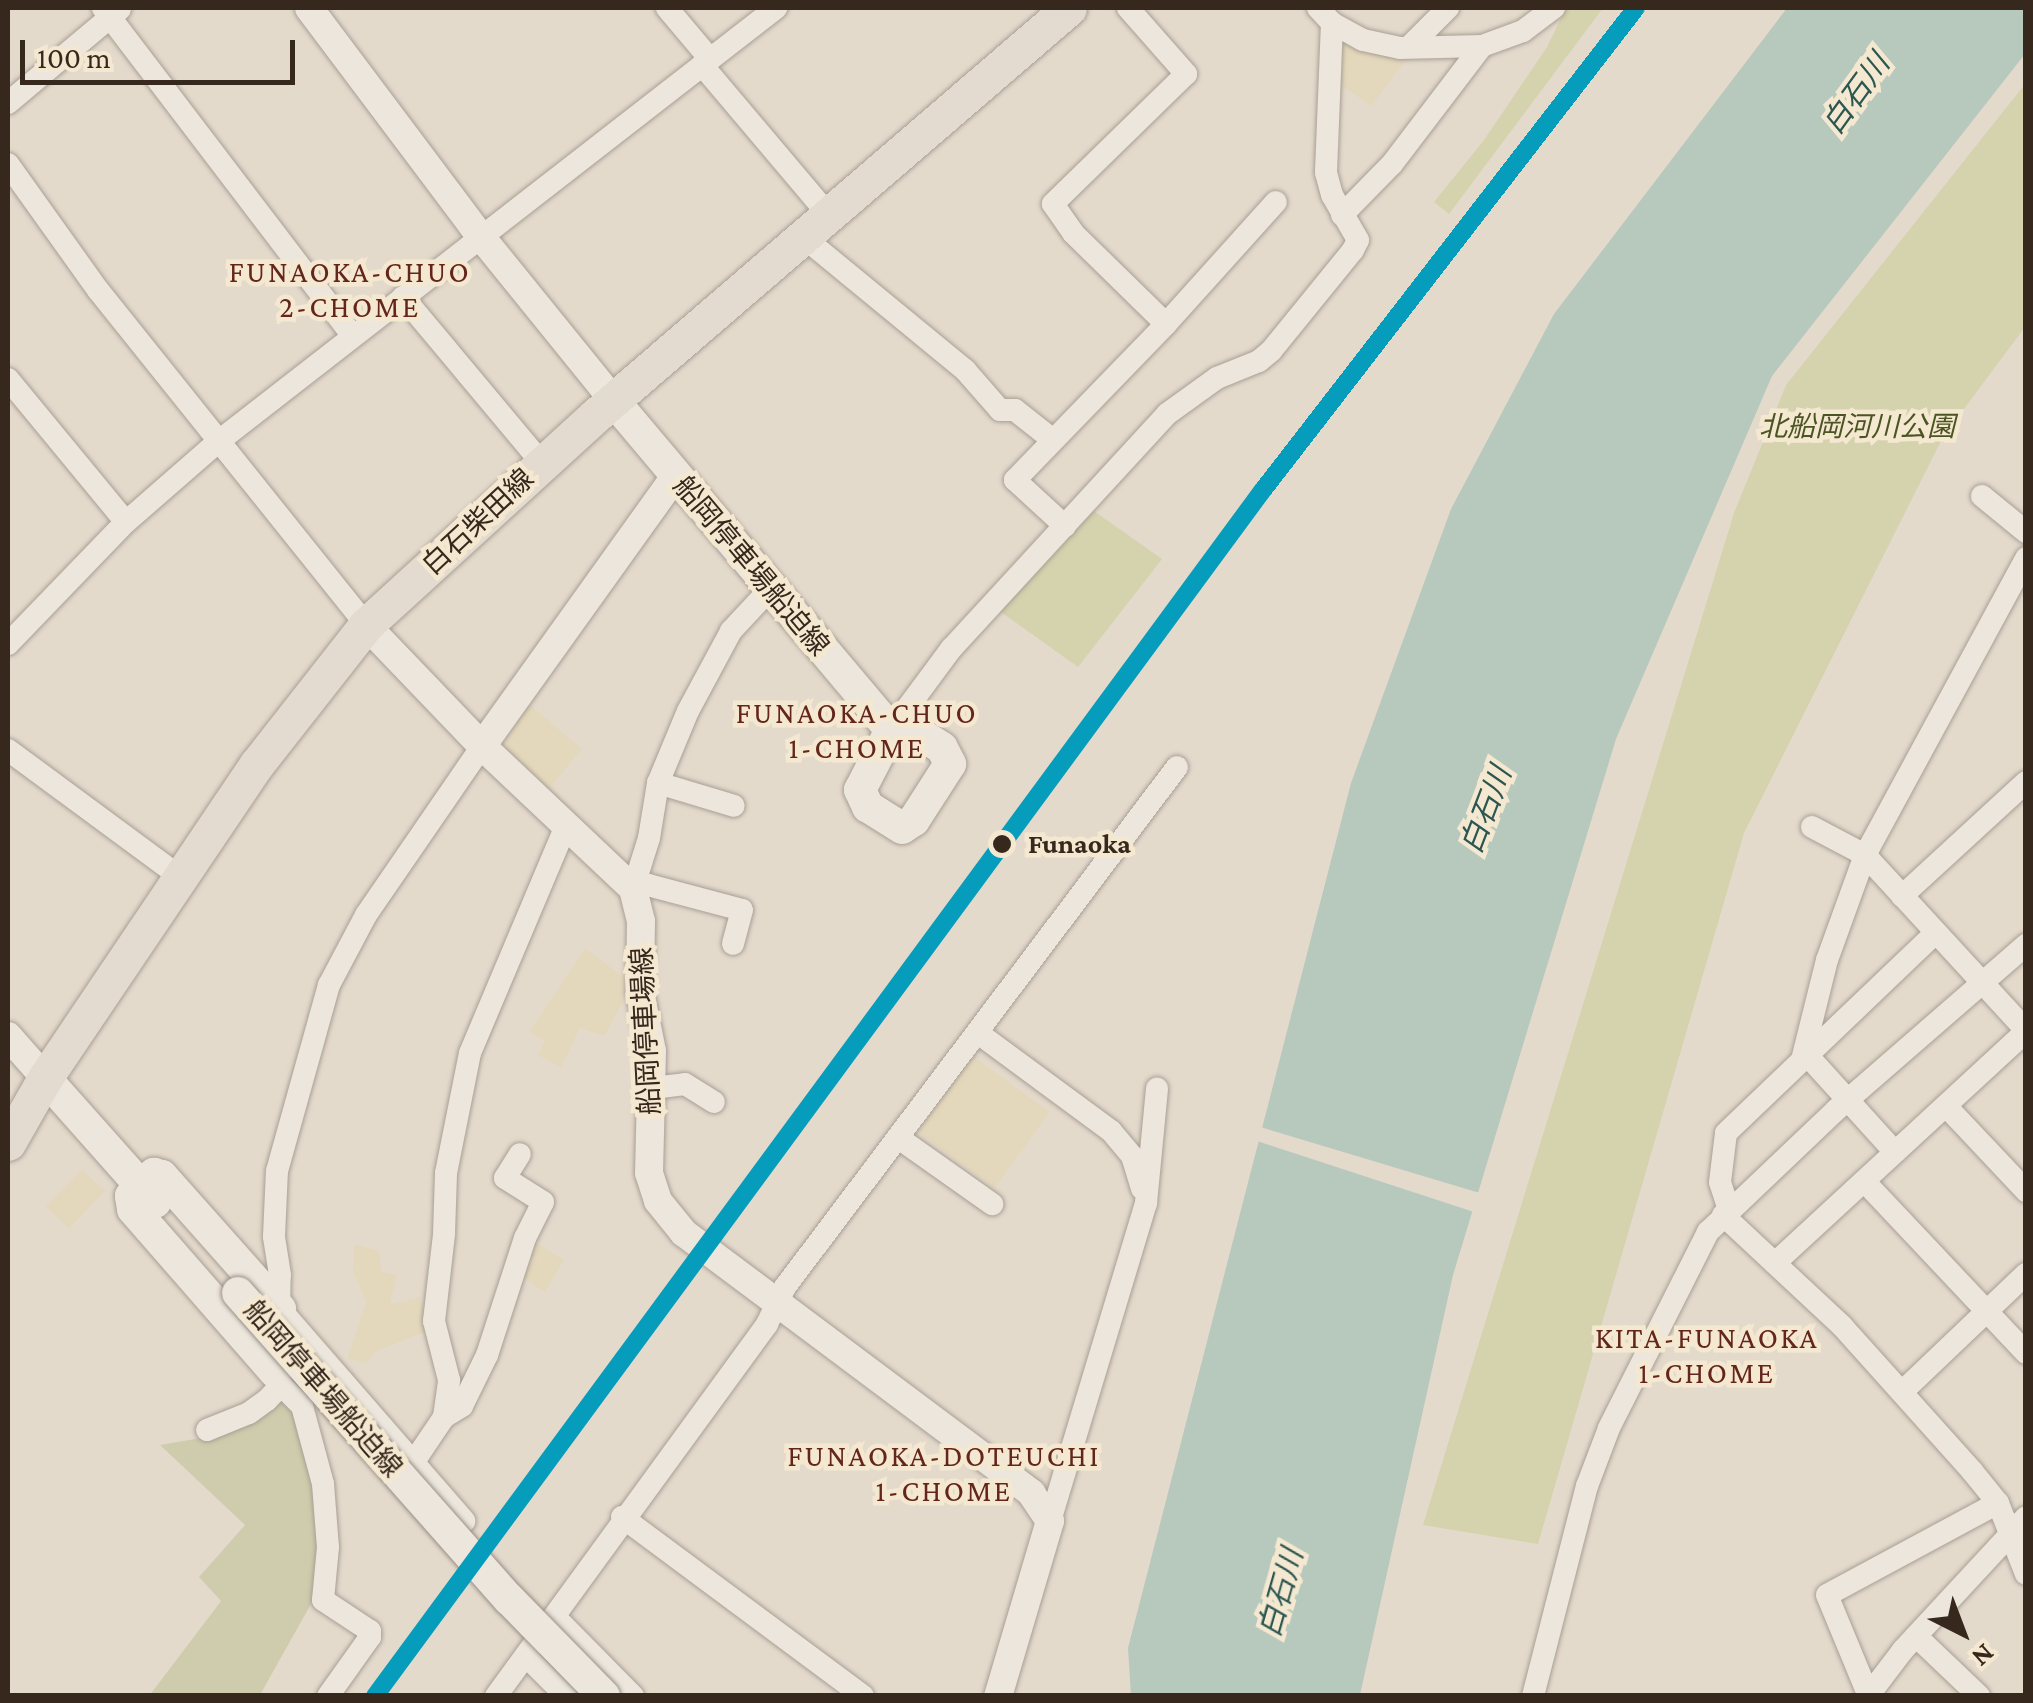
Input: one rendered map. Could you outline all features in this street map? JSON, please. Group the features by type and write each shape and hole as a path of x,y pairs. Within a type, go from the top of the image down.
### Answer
{"main road":[{"name":"白石柴田線","path":"8,1143 46,1078 257,764 366,625 613,400 1069,8"},
{"name":"船岡停車場船迫線","path":"613,400 891,730"},
{"name":"船岡停車場船迫線","path":"46,1078 487,1575 604,1696"},
{"path":"278,1379 133,1209 131,1196 154,1174 162,1176 280,1309"}],"street":[{"path":"308,8 482,238 613,400"},
{"path":"667,8 815,225 965,370 1000,410 1015,410 1053,440"},
{"path":"8,644 126,522 219,440 776,8"},
{"path":"1128,8 1186,74 1053,204 1073,232 1166,324"},
{"path":"1410,46 1448,8"},
{"path":"1325,15 1362,40 1410,46 1482,46 1523,32 1554,8"},
{"path":"8,103 112,11 353,336"},
{"path":"891,730 924,681 1184,399 1217,378 1260,361 1296,324 1358,240 1332,196 1325,160 1325,15"},
{"path":"1342,215 1392,164 1482,46"},
{"path":"8,164 98,290 366,625 482,746 632,889"},
{"path":"1064,526 1014,480 1166,324 1276,202"},
{"path":"403,298 542,464"},
{"path":"8,380 126,522"},
{"path":"207,1430 249,1413 278,1379 280,1309 274,1236 277,1171 330,985 366,915 675,476"},
{"path":"1982,496 2026,532"},
{"path":"1804,1058 1826,960 1865,854 2026,558"},
{"path":"632,889 649,838 658,783 688,711 732,631 770,589"},
{"path":"8,750 180,878"},
{"path":"496,1696 778,1304 785,1287 1177,767"},
{"path":"1902,896 2026,782"},
{"path":"658,783 734,806"},
{"path":"444,1417 449,1380 434,1321 446,1173 470,1053 566,826"},
{"path":"1774,1263 2026,1030 1865,854 1812,827"},
{"path":"632,889 648,885 742,910 733,944"},
{"name":"船岡停車場線","path":"632,889 641,921 640,992 652,1051 649,1173 658,1201 684,1233 1031,1493 1050,1521"},
{"path":"1935,933 1726,1133 1720,1182 1726,1212 1902,1391 1998,1504 2026,1574"},
{"path":"1533,1696 1587,1486 1608,1428 1708,1232 1847,1101 1984,985 2026,944"},
{"path":"978,1034 1110,1131 1132,1156 1146,1203"},
{"path":"8,1036 46,1078"},
{"path":"1804,1058 1895,1152"},
{"path":"653,1088 685,1084 714,1102"},
{"path":"998,1696 1146,1203 1157,1090"},
{"path":"1946,1106 2026,1190"},
{"path":"900,1139 992,1204"},
{"path":"413,1463 444,1417 462,1406 487,1355 525,1238 543,1202 505,1178 520,1154"},
{"path":"1864,1182 2026,1353"},
{"path":"1902,1391 2026,1274"},
{"path":"280,1309 464,1521"},
{"path":"278,1379 302,1406 323,1484 328,1548 324,1600 370,1631 370,1638 328,1696"},
{"path":"1998,1504 1827,1595 1868,1695 1916,1636 2026,1516"},
{"path":"622,1518 863,1696"},
{"path":"555,1617 633,1696"},
{"path":"1916,1636 1980,1696"},
{"path":"526,1656 566,1696"}],"shaded area":[{"path":"1335,30 1412,52 1371,106 1332,79"},
{"path":"529,704 582,749 549,789 506,748 506,739"},
{"path":"585,948 624,977 624,1000 604,1036 580,1028 561,1067 538,1055 545,1040 529,1032"},
{"path":"973,1056 1050,1112 995,1188 918,1132"},
{"path":"82,1169 105,1191 69,1229 46,1206"},
{"path":"533,1241 564,1260 545,1292 522,1277 520,1271 532,1260 528,1245"},
{"path":"354,1244 379,1251 381,1271 397,1275 390,1304 420,1297 429,1330 375,1352 367,1363 347,1359 366,1302 353,1271"},
{"path":"284,1400 293,1410 312,1469 320,1550 311,1604 260,1695 149,1696 221,1601 199,1577 245,1525 160,1445 212,1436"}],"green space":[{"path":"1566,8 1603,8 1449,214 1434,202 1484,140 1547,47"},
{"name":"北船岡河川公園","path":"2025,84 2025,327 1943,437 1744,833 1538,1544 1423,1525 1734,513 1786,385"},
{"path":"1094,511 1162,559 1078,667 998,610"}],"water":[{"name":"白石川","path":"1787,8 2025,8 2025,54 1772,376 1616,739 1453,1275 1360,1695 1131,1695 1128,1648 1351,783 1451,509 1554,314"}],"pier":[{"path":"1257,1126 1483,1194 1477,1213 1254,1140"}],"transit line":[{"path":"375,1696 1263,490 1636,8"}],"place":[{"name":"Funaoka","path":"1002,844"}],"district":[{"name":"FUNAOKA-CHUO 2-CHOME","path":"350,289"},
{"name":"FUNAOKA-CHUO 1-CHOME","path":"857,730"},
{"name":"KITA-FUNAOKA 1-CHOME","path":"1707,1355"},
{"name":"FUNAOKA-DOTEUCHI 1-CHOME","path":"944,1473"}]}
